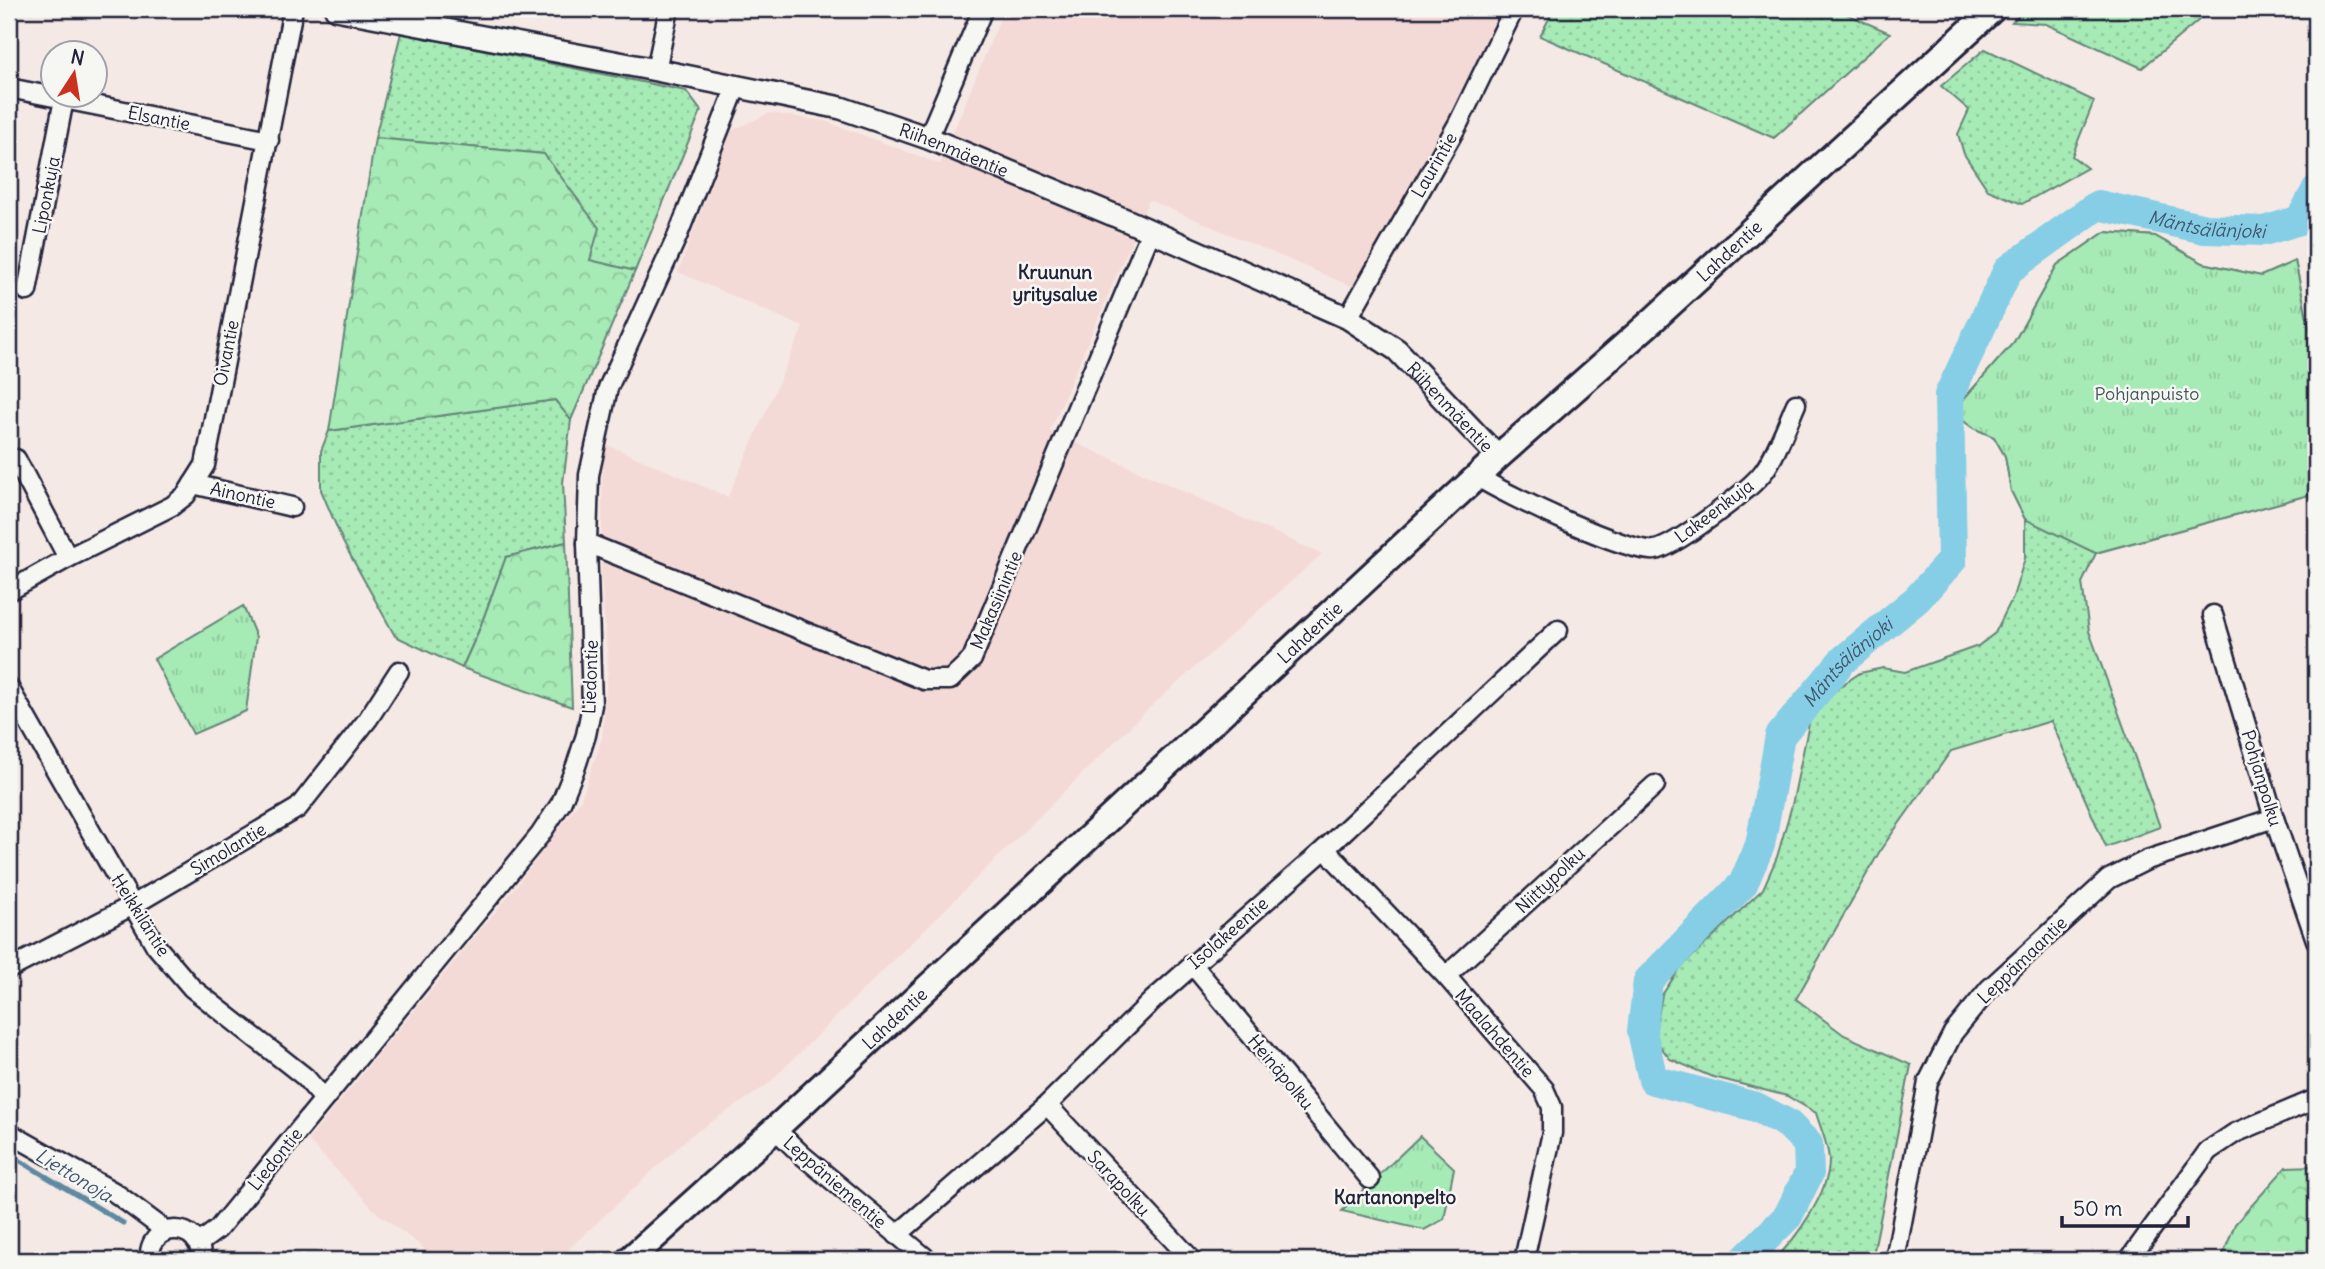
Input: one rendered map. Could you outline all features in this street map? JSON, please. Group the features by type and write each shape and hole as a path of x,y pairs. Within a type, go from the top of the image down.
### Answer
{"main road":[{"name":"Lahdentie","path":"629,1260 775,1129 1498,457 1652,321 1993,9"}],"street":[{"name":"Oivantie","path":"9,591 172,506 186,495 205,465 293,9"},
{"name":"Riihenmäentie","path":"336,9 841,108 928,138 1151,231 1349,318 1397,349 1498,457"},
{"path":"656,70 669,9"},
{"path":"928,138 983,9"},
{"name":"Laurintie","path":"1349,318 1458,124 1514,9"},
{"name":"Liedontie","path":"200,1252 540,835 561,803 586,735 592,705 587,543 589,475 608,388 677,237 736,87"},
{"name":"Elsantie","path":"9,88 38,94"},
{"name":"Liponkuja","path":"27,291 62,108"},
{"name":"Elsantie","path":"105,108 269,140"},
{"name":"Makasiinintie","path":"587,543 925,680 950,681 972,659 1151,231"},
{"name":"Lakeenkuja","path":"1478,477 1498,490 1628,546 1658,550 1690,531 1761,475 1796,404"},
{"path":"16,459 68,558"},
{"name":"Ainontie","path":"193,484 292,507"},
{"name":"Pohjanpolku","path":"2213,615 2274,818 2316,940"},
{"name":"Isolakeentie","path":"897,1236 1046,1105 1192,964 1325,849 1558,630"},
{"name":"Simolantie","path":"9,970 133,905 298,808 368,719 399,671"},
{"name":"Heikkiläntie","path":"9,688 13,708 156,946 191,988 305,1077 324,1099"},
{"name":"Niittypolku","path":"1446,976 1655,785"},
{"name":"Leppämaantie","path":"1895,1260 1928,1082 1953,1033 1989,989 2109,879 2147,860 2274,818"},
{"name":"Maalahdentie","path":"1325,849 1446,976 1544,1089 1552,1107 1552,1133 1524,1260"},
{"name":"Heinäpolku","path":"1192,964 1370,1179"},
{"path":"2129,1260 2208,1151 2235,1133 2316,1099"},
{"name":"Sarapolku","path":"1046,1105 1192,1260"},
{"name":"Leppäniementie","path":"775,1129 802,1155 928,1260"},
{"path":"9,1133 114,1192 166,1231"},
{"path":"150,1260 150,1248 154,1241 173,1229 188,1233 200,1252"}],"shaded area":[{"path":"1004,9 1500,9 1443,132 1353,287 1149,200 1050,431 1322,554 1146,711 766,1086 690,1136 557,1260 439,1260 375,1211 308,1140 518,884 581,799 602,738 608,665 601,576 603,443 728,497 803,327 678,272 731,131 769,113 825,121 940,164"}],"green space":[{"path":"1554,9 1668,9 1696,18 1701,9 1835,9 1890,33 1774,138 1540,36"},
{"path":"2026,9 2212,9 2142,68 2046,24 2012,22"},
{"path":"401,33 686,91 701,111 635,271 590,261 544,154 375,138"},
{"path":"1985,49 2094,101 2072,156 2087,168 2022,204 1988,190 1964,154 1958,134 1969,110 1941,86"},
{"path":"375,138 544,154 599,228 590,260 635,271 571,420 555,400 329,431"},
{"path":"2105,232 2155,236 2203,263 2261,276 2295,261 2316,360 2316,493 2096,553 2082,583 2089,631 2160,827 2106,847 2051,721 1951,751 1881,849 1796,999 1844,1035 1911,1065 1872,1260 1774,1260 1810,1215 1828,1174 1828,1149 1816,1113 1787,1096 1710,1076 1670,1059 1654,1038 1662,995 1680,968 1763,889 1777,857 1792,805 1811,714 1839,687 1860,673 1883,668 1905,672 1978,646 1995,633 2013,597 2025,558 2025,519 2011,491 2005,456 1994,437 1973,428 1957,416 1961,402 2014,342 2057,265"},
{"name":"Pohjanpuisto","path":"2105,232 2155,236 2203,263 2261,276 2295,261 2316,360 2316,493 2095,553 2025,519 2011,491 2005,456 1994,437 1973,428 1957,416 1961,402 2014,342 2057,265"},
{"path":"555,400 571,420 563,483 566,542 506,557 462,668 395,636 343,542 321,490 321,451 329,431"},
{"path":"566,542 572,707 462,668 506,557"},
{"path":"243,606 256,637 246,711 193,734 154,659"},
{"path":"1420,1136 1454,1168 1444,1219 1424,1230 1342,1211"},
{"path":"2316,1166 2316,1260 2221,1260 2235,1224 2286,1167"}],"waterway":[{"name":"Mäntsälänjoki","path":"1744,1260 1788,1216 1809,1173 1808,1144 1788,1124 1756,1107 1653,1080 1642,1031 1648,981 1743,884 1760,845 1780,736 1842,661 1917,599 1952,560 1949,395 2008,270 2098,205 2205,229 2264,231 2300,220 2316,191"},
{"name":"Liettonoja","path":"9,1154 123,1223"}],"district":[{"name":"Kruunun yritysalue","path":"1055,283"},
{"name":"Kartanonpelto","path":"1395,1197"}]}
